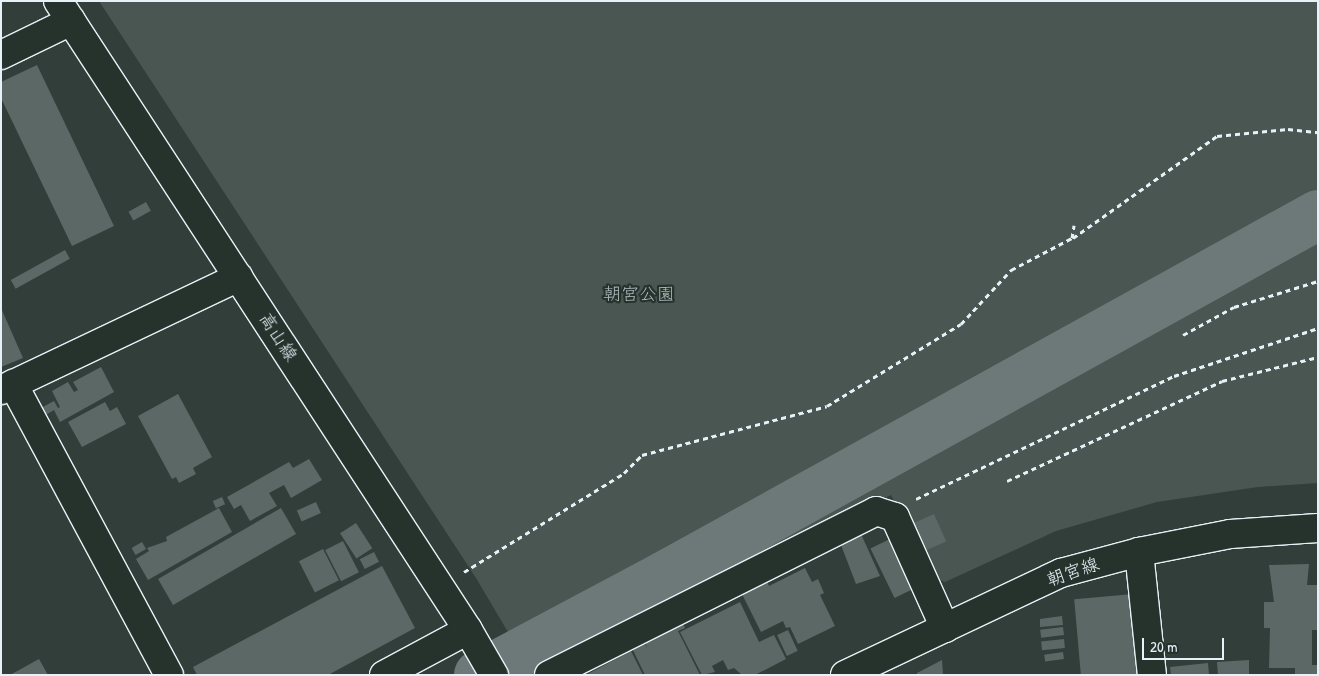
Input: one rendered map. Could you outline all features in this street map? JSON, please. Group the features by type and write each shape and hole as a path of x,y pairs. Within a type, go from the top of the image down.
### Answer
{"street":[{"path":"1,55 64,11"},
{"name":"高山線","path":"64,11 468,630 490,669"},
{"path":"169,675 7,387 239,277"},
{"path":"549,675 876,511 895,517 945,628"},
{"name":"朝宮線","path":"845,675 1060,574 1139,552 1230,534 1318,528"},
{"path":"1139,552 1152,675"},
{"path":"384,675 468,630"}],"path":[{"path":"464,572 624,473 642,455 827,406 961,324 1011,270 1072,238 1218,136 1288,129 1318,132"},
{"path":"1072,238 1074,225"},
{"path":"1183,335 1234,307 1318,281"},
{"path":"913,501 1174,376 1318,328"},
{"path":"1007,481 1222,381 1318,357"}],"green space":[{"name":"朝宮公園","path":"99,1 1318,1 1318,483 1258,487 1157,502 1056,531 945,582 934,578 891,495 540,668 528,666 476,578"}],"building":[{"path":"37,65 114,226 72,246 1,98 1,82"},
{"path":"146,202 151,211 133,220 129,212"},
{"path":"65,250 70,259 16,289 11,280"},
{"path":"1,308 23,358 1,367"},
{"path":"101,367 114,392 60,422 54,410 44,416 41,408 54,401 58,408 60,407 52,391 68,382 74,392 78,390 73,382"},
{"path":"178,394 212,457 193,468 196,474 179,483 176,477 172,479 138,416"},
{"path":"105,402 110,411 117,407 126,424 82,447 68,422"},
{"path":"309,459 322,480 291,498 284,485 269,493 277,506 250,521 241,505 234,509 227,497 289,462 293,468"},
{"path":"222,497 225,504 216,508 213,501"},
{"path":"316,502 321,513 302,522 297,511"},
{"path":"219,508 232,532 148,580 136,559 149,551 147,548 167,541 166,537"},
{"path":"281,508 296,534 173,605 158,579"},
{"path":"934,514 946,541 926,550 914,523"},
{"path":"356,523 372,548 356,559 340,533"},
{"path":"861,534 880,576 856,584 841,545"},
{"path":"892,538 916,587 895,598 870,549"},
{"path":"343,541 359,572 341,581 325,550"},
{"path":"142,542 146,549 136,555 132,548"},
{"path":"323,549 339,580 315,592 299,561"},
{"path":"374,552 379,562 365,569 360,559"},
{"path":"1309,564 1307,585 1318,585 1317,630 1312,630 1312,665 1318,665 1318,675 1295,675 1295,668 1269,668 1270,628 1264,628 1264,602 1274,602 1269,565"},
{"path":"382,566 415,628 328,675 197,675 193,667"},
{"path":"805,568 812,582 818,579 824,593 820,595 835,626 798,644 790,627 786,628 783,621 761,632 740,590 765,578 769,586"},
{"path":"1133,594 1140,675 1081,675 1074,599"},
{"path":"740,602 759,642 774,635 786,659 755,675 742,675 734,668 728,670 723,660 712,666 715,672 702,675 680,632"},
{"path":"1062,616 1063,625 1040,627 1040,619"},
{"path":"681,619 685,628 678,631 700,675 645,675 630,644 642,638 647,648 644,638"},
{"path":"1063,627 1064,635 1041,638 1040,630"},
{"path":"788,630 798,651 787,656 777,635"},
{"path":"1064,639 1065,648 1042,650 1041,641"},
{"path":"631,651 643,675 586,675 614,660"},
{"path":"1063,652 1064,659 1045,662 1044,655"},
{"path":"39,659 48,675 10,675"},
{"path":"942,660 943,675 917,675 917,673"},
{"path":"1249,660 1249,675 1218,675 1217,662"},
{"path":"1208,663 1209,675 1171,675 1170,667"}],"waterway":[{"path":"479,675 665,576 1318,215"}]}
